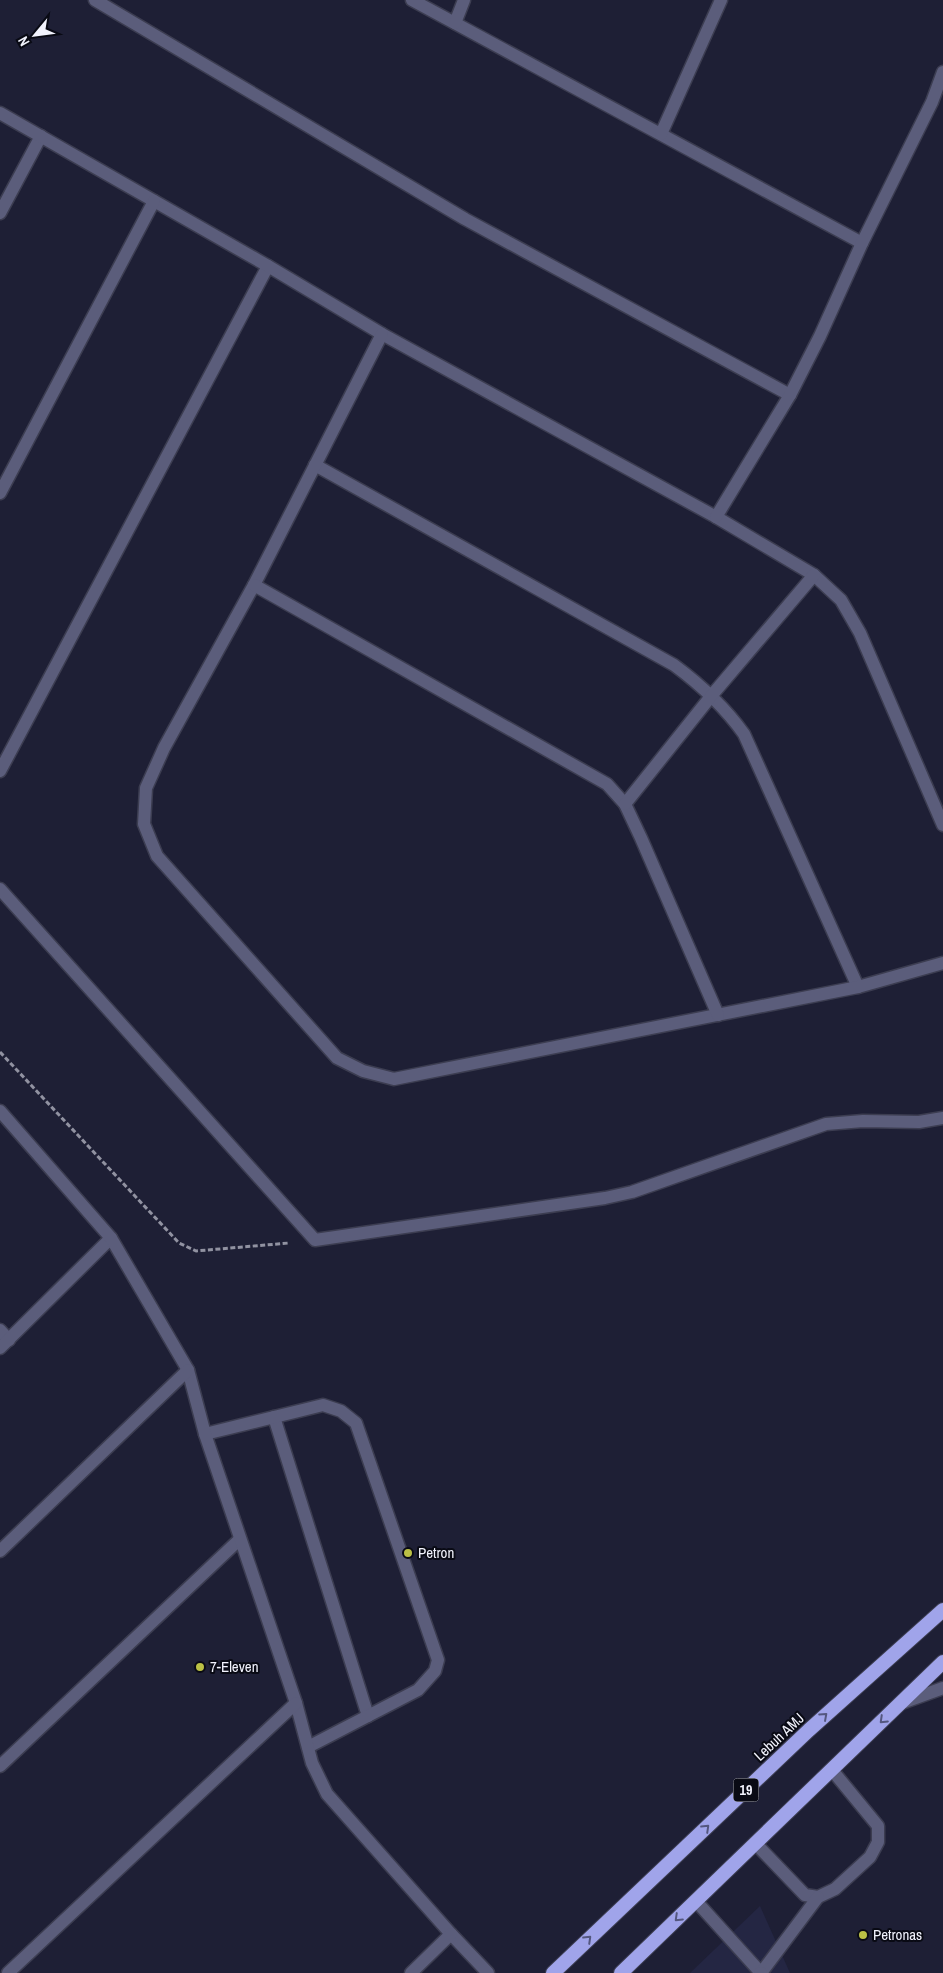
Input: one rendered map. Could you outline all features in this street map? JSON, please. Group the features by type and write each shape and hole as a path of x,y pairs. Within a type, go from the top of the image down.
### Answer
{"highway":[{"name":"Lebuh AMJ","path":"553,1973 808,1730 943,1610"},
{"path":"621,1973 943,1662"}],"street":[{"path":"95,0 465,219 790,396"},
{"path":"412,0 862,244"},
{"path":"455,23 464,0"},
{"path":"661,134 720,0"},
{"path":"716,517 790,396 862,244 938,105 943,72"},
{"path":"0,113 268,266 382,334 716,517 814,575 841,600 860,633 943,825"},
{"path":"0,213 41,136"},
{"path":"0,493 154,201"},
{"path":"0,771 268,266"},
{"path":"382,334 254,585 164,748 146,788 144,824 156,856 337,1058 363,1072 394,1079 858,986 943,963"},
{"path":"315,465 674,665 712,695 729,713 744,734 858,986"},
{"path":"625,804 712,695 814,575"},
{"path":"254,585 607,784 625,804 718,1015"},
{"path":"0,889 315,1240 605,1198 632,1192 826,1124 863,1121 919,1122 943,1118"},
{"path":"0,1111 111,1238 188,1370 204,1434 296,1703 312,1763 327,1794 488,1973"},
{"path":"3,1339 111,1238"},
{"path":"0,1550 188,1370"},
{"path":"204,1434 323,1406 341,1411 356,1422 438,1660 435,1671 418,1690 308,1747"},
{"path":"274,1417 368,1716"},
{"path":"0,1766 240,1539"},
{"path":"899,1704 943,1688"},
{"path":"8,1973 296,1703"},
{"path":"696,1901 761,1973 818,1897 835,1890 870,1858 878,1842 878,1826 832,1770"},
{"path":"756,1843 805,1895 818,1897"},
{"path":"411,1973 451,1934"}],"path":[{"path":"0,1052 179,1243 196,1251 315,1240"}],"shaded area":[{"path":"760,1906 790,1973 690,1973"}],"place":[{"name":"Petron","path":"408,1553"},
{"name":"7-Eleven","path":"200,1667"},
{"name":"Petronas","path":"863,1935"}]}
